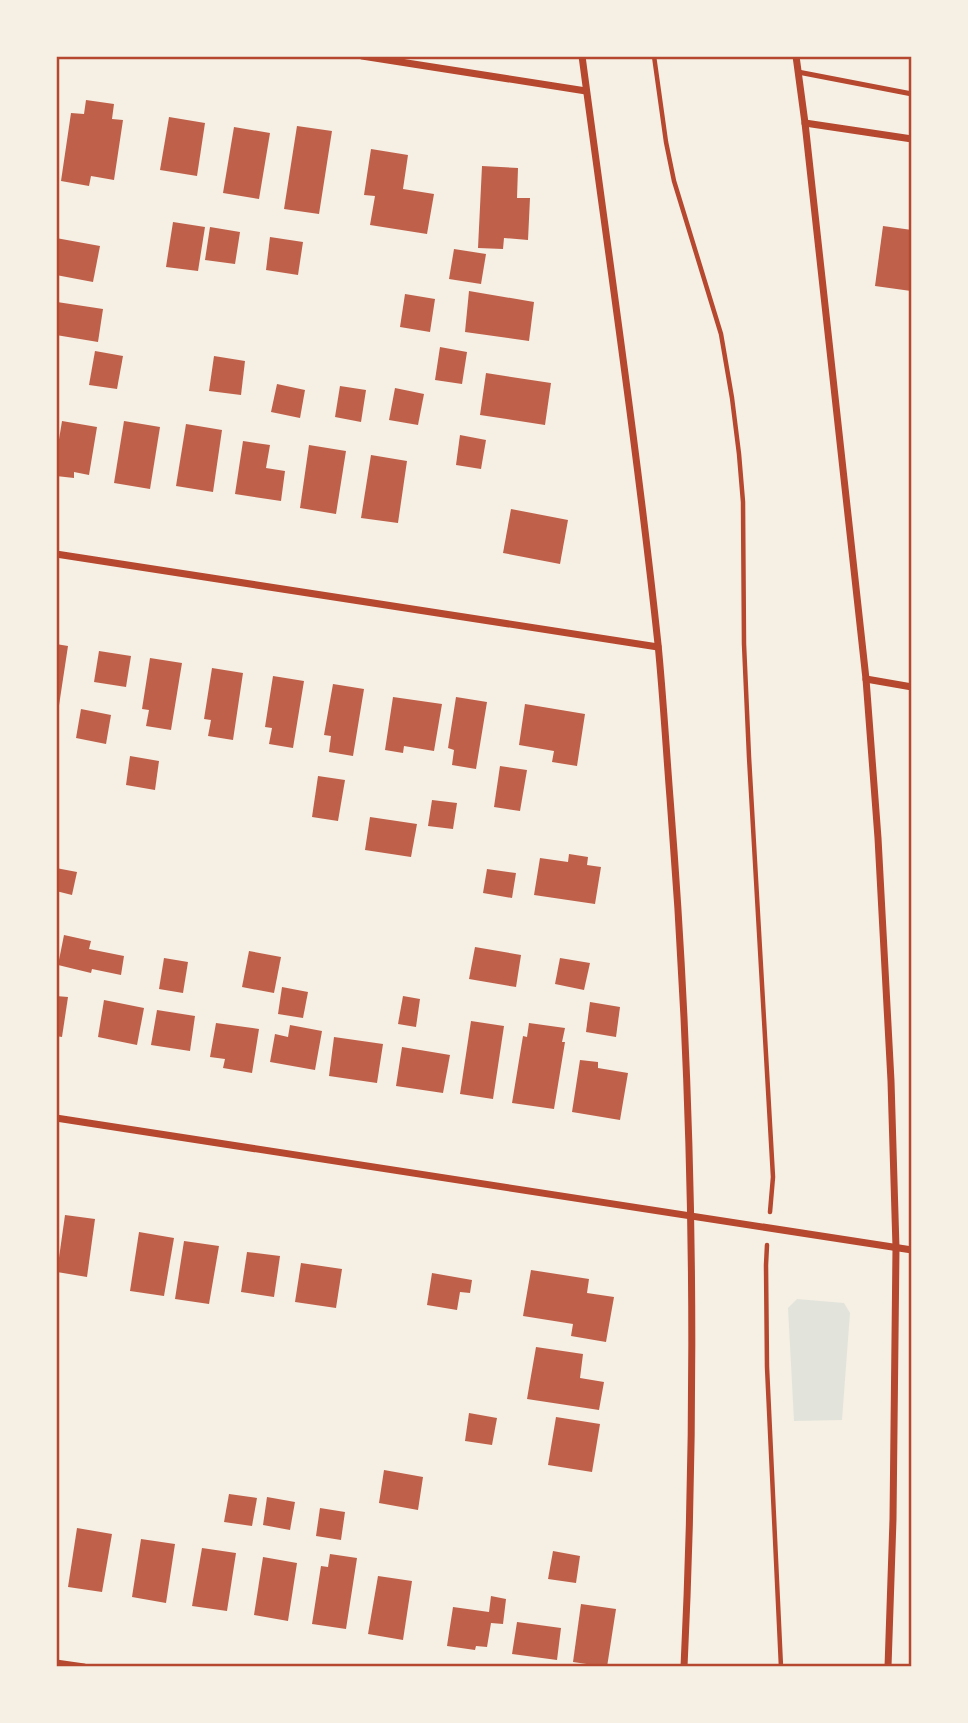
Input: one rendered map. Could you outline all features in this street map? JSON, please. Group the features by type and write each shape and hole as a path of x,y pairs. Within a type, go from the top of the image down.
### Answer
{"street":[{"path":"362,56 586,91"},
{"path":"582,56 638,475 658,647 680,924 687,1053 690,1217 691,1427 684,1667"},
{"path":"796,56 866,679 878,838 896,1248 893,1519 888,1667"},
{"path":"805,123 912,139"},
{"path":"56,554 658,647"},
{"path":"866,679 912,687"},
{"path":"56,1118 912,1250"},
{"path":"56,1663 84,1667"}],"lane":[{"path":"798,72 912,94"}],"path":[{"path":"654,56 674,181 720,334 739,454 743,502 744,644 749,757 773,1177 770,1215"},
{"path":"767,1247 767,1367 781,1667"}],"shaded area":[{"path":"797,1299 844,1303 850,1313 842,1420 794,1421 788,1308"}],"building":[{"path":"86,100 114,104 112,119 123,120 114,180 91,176 89,186 61,181 71,113 84,114"},
{"path":"169,117 205,123 197,176 160,170"},
{"path":"297,126 332,131 319,214 284,209"},
{"path":"234,127 270,133 259,199 223,193"},
{"path":"371,149 408,155 403,189 434,194 427,234 370,225 375,196 364,195"},
{"path":"482,166 518,168 517,198 530,198 528,240 504,238 503,249 478,248"},
{"path":"173,222 205,227 198,271 166,267"},
{"path":"883,226 912,230 911,291 875,286"},
{"path":"210,227 240,232 235,264 205,260"},
{"path":"270,237 303,242 298,275 266,270"},
{"path":"56,238 100,246 93,282 56,275"},
{"path":"454,249 486,254 481,284 449,279"},
{"path":"469,291 534,302 529,341 465,332"},
{"path":"405,294 435,299 430,332 400,327"},
{"path":"57,302 103,309 98,342 56,335"},
{"path":"440,347 467,352 462,384 435,380"},
{"path":"95,351 123,356 117,389 89,385"},
{"path":"214,356 245,361 241,395 209,391"},
{"path":"486,373 551,383 545,425 480,415"},
{"path":"277,384 305,390 300,418 271,412"},
{"path":"340,386 366,390 361,422 335,417"},
{"path":"395,388 424,394 418,425 389,420"},
{"path":"62,421 97,427 89,475 74,472 74,478 56,476"},
{"path":"124,421 160,427 150,489 114,483"},
{"path":"186,424 222,430 213,492 176,486"},
{"path":"460,435 486,440 481,469 456,465"},
{"path":"243,441 270,445 266,468 285,471 281,501 235,494"},
{"path":"309,445 346,451 336,514 300,508"},
{"path":"371,455 407,461 398,523 361,518"},
{"path":"511,509 568,520 560,564 503,553"},
{"path":"56,644 68,646 58,712 56,711"},
{"path":"99,651 131,656 126,687 94,682"},
{"path":"150,658 182,663 171,730 146,726 149,710 142,709"},
{"path":"212,668 243,673 233,740 208,736 211,720 204,719"},
{"path":"273,676 304,681 293,748 269,744 272,728 265,727"},
{"path":"333,684 364,689 353,756 329,752 331,736 324,735"},
{"path":"393,697 442,704 434,751 404,746 403,753 385,750"},
{"path":"456,697 487,702 476,769 452,765 454,750 448,748"},
{"path":"525,704 585,714 577,766 552,762 554,751 519,745"},
{"path":"81,709 111,715 106,744 76,738"},
{"path":"130,756 159,761 155,790 126,785"},
{"path":"500,766 527,770 520,811 494,807"},
{"path":"318,776 345,780 338,821 312,817"},
{"path":"432,800 457,803 453,829 428,826"},
{"path":"370,817 417,824 411,857 365,850"},
{"path":"569,854 588,857 587,865 601,867 595,904 534,895 540,858 568,862"},
{"path":"56,868 77,872 72,895 56,891"},
{"path":"487,869 516,873 512,898 483,893"},
{"path":"64,935 91,941 89,949 124,956 121,975 92,969 91,973 58,965"},
{"path":"475,947 521,955 516,987 469,979"},
{"path":"249,951 281,957 274,993 242,987"},
{"path":"164,958 188,962 183,993 159,989"},
{"path":"560,958 590,963 584,990 555,984"},
{"path":"282,987 308,992 303,1018 278,1014"},
{"path":"56,996 68,997 62,1037 56,1036"},
{"path":"403,996 420,999 416,1027 398,1024"},
{"path":"104,1000 144,1008 137,1045 98,1037"},
{"path":"590,1002 620,1007 616,1037 586,1032"},
{"path":"157,1010 195,1016 190,1051 151,1045"},
{"path":"471,1021 504,1026 493,1099 460,1094"},
{"path":"216,1023 259,1029 252,1073 223,1068 225,1059 210,1057"},
{"path":"529,1023 565,1028 554,1109 512,1103 523,1036 527,1037"},
{"path":"290,1025 322,1031 315,1070 270,1062 275,1034 288,1037"},
{"path":"334,1037 383,1044 377,1083 329,1076"},
{"path":"402,1047 450,1055 443,1093 396,1086"},
{"path":"580,1060 598,1062 598,1068 628,1073 620,1120 572,1112"},
{"path":"65,1215 95,1219 87,1277 57,1272"},
{"path":"139,1232 174,1238 164,1296 130,1291"},
{"path":"184,1241 219,1246 209,1304 175,1299"},
{"path":"247,1252 280,1256 274,1297 241,1292"},
{"path":"301,1263 342,1269 336,1308 295,1302"},
{"path":"531,1270 589,1279 587,1293 614,1297 606,1342 571,1336 573,1324 523,1316"},
{"path":"432,1273 472,1280 470,1293 460,1292 457,1310 427,1305"},
{"path":"536,1347 583,1354 580,1378 604,1382 599,1410 527,1399"},
{"path":"469,1413 497,1418 492,1445 465,1441"},
{"path":"556,1417 600,1424 592,1472 548,1465"},
{"path":"384,1470 423,1477 418,1510 379,1503"},
{"path":"229,1494 257,1498 252,1526 224,1522"},
{"path":"267,1497 295,1502 290,1530 263,1525"},
{"path":"320,1508 345,1512 341,1540 316,1536"},
{"path":"77,1528 112,1534 102,1592 68,1587"},
{"path":"141,1539 175,1544 166,1603 132,1597"},
{"path":"202,1548 236,1553 227,1611 192,1606"},
{"path":"553,1551 580,1556 576,1583 548,1579"},
{"path":"330,1554 357,1558 346,1629 312,1624 321,1566 328,1567"},
{"path":"263,1557 297,1563 288,1621 254,1615"},
{"path":"378,1576 412,1581 403,1640 368,1634"},
{"path":"491,1596 506,1599 503,1624 491,1623 487,1647 476,1646 475,1650 447,1646 453,1607 489,1612"},
{"path":"581,1604 616,1609 607,1667 573,1662"},
{"path":"517,1622 561,1628 557,1660 512,1654"}]}
